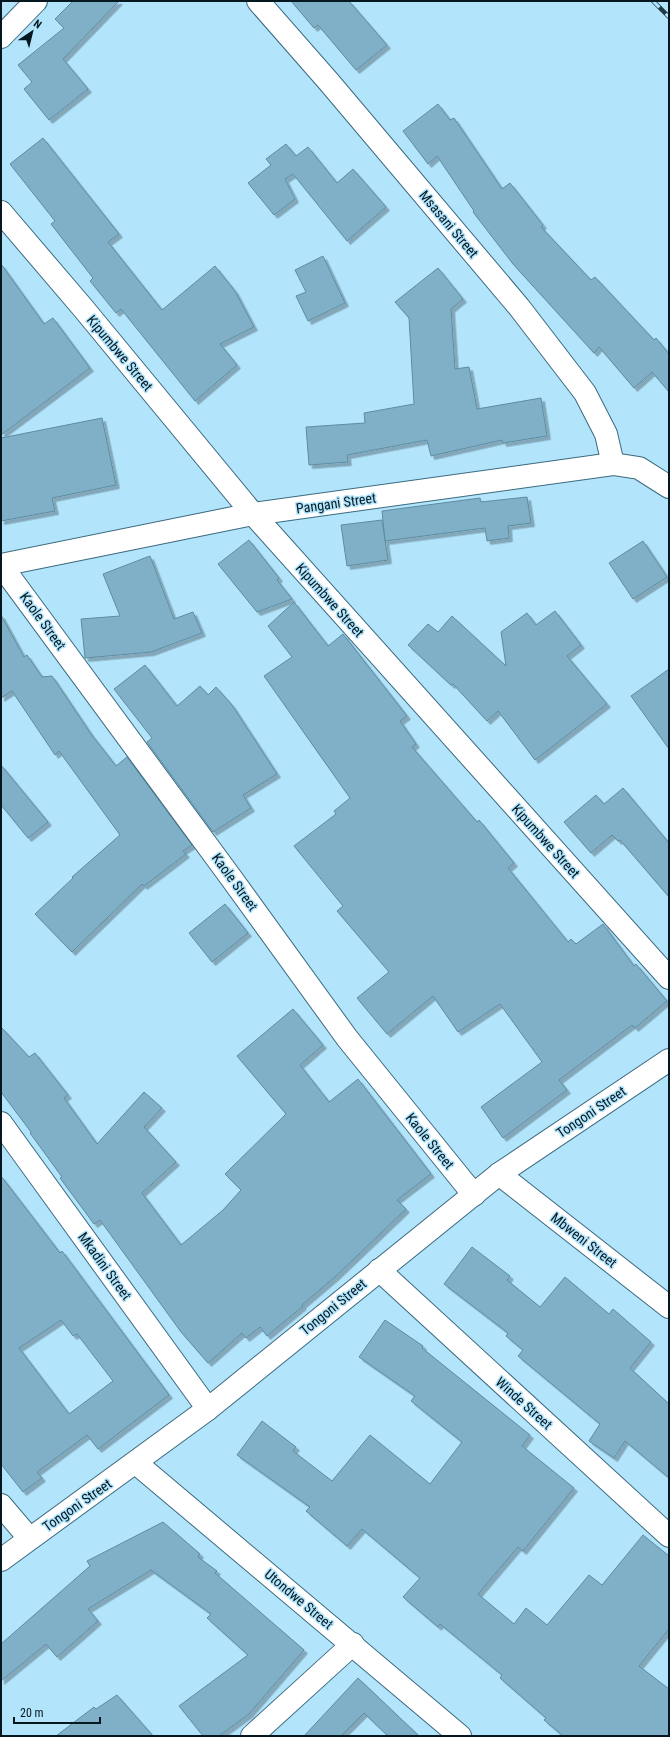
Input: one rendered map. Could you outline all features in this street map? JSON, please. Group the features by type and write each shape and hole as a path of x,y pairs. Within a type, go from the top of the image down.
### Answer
{"street":[{"path":"1,37 36,1"},
{"name":"Msasani Street","path":"258,1 329,82 519,307 571,374 585,393 606,434 613,464"},
{"name":"Kipumbwe Street","path":"1,212 83,308 253,514 669,978"},
{"name":"Pangani Street","path":"1,565 253,514 613,464 639,468 669,487"},
{"name":"Kaole Street","path":"1,565 230,875 348,1038 474,1195"},
{"name":"Tongoni Street","path":"1,1560 29,1538 136,1463 208,1409 499,1174 669,1060"},
{"name":"Mkadini Street","path":"1,1123 208,1409"},
{"name":"Mbweni Street","path":"499,1174 669,1307"},
{"name":"Winde Street","path":"379,1270 669,1536"},
{"name":"Utondwe Street","path":"136,1463 353,1644 460,1736"},
{"path":"1,1505 29,1538"},
{"path":"252,1736 353,1644"}],"building":[{"path":"73,1 119,1 63,59 88,89 49,120 24,89 32,82 18,65 64,28 55,19"},
{"path":"291,1 349,1 387,45 356,70 318,25 314,28"},
{"path":"438,104 450,120 454,118 502,189 510,183 543,225 541,227 591,280 595,277 654,340 656,338 669,354 669,392 652,372 634,388 599,347 594,353 513,264 473,212 474,211 437,156 428,164 403,131"},
{"path":"43,138 119,234 108,242 162,310 215,266 235,291 254,327 220,344 237,365 195,401 121,309 116,313 90,281 93,278 51,224 55,221 10,164"},
{"path":"286,144 296,156 308,147 337,183 353,169 386,207 347,241 293,174 285,179 295,199 274,215 248,183 271,165 266,159"},
{"path":"323,256 345,303 308,321 296,296 306,292 295,270"},
{"path":"1,264 44,324 53,318 90,368 1,435"},
{"path":"438,268 463,299 451,309 455,369 469,367 477,409 541,398 547,436 503,443 502,440 431,456 427,440 347,455 348,462 309,465 306,427 365,423 364,413 414,404 409,318 395,302"},
{"path":"102,418 116,485 52,498 55,511 1,521 1,438"},
{"path":"527,497 531,523 508,526 509,538 487,541 485,528 385,541 382,511 480,498 481,502"},
{"path":"382,520 388,560 347,566 341,525"},
{"path":"249,540 279,578 277,580 292,599 257,612 218,564"},
{"path":"643,541 667,577 633,599 609,563"},
{"path":"150,556 174,619 193,612 202,633 151,652 85,658 81,619 120,616 103,574"},
{"path":"294,602 328,646 343,634 407,716 400,721 416,744 412,747 477,822 479,820 514,863 508,868 568,942 571,939 576,944 603,924 634,966 636,964 667,1001 635,1028 632,1025 559,1080 567,1090 503,1138 481,1107 542,1062 500,1004 458,1032 433,996 387,1034 357,998 389,972 337,911 343,906 294,846 336,814 334,811 350,798 264,676 292,657 268,626"},
{"path":"555,611 581,645 567,656 607,704 535,760 498,711 487,721 453,684 451,685 408,645 428,624 438,632 452,616 506,666 501,632 527,613 536,625"},
{"path":"1,615 24,657 27,655 42,677 52,676 91,734 116,766 127,757 192,845 183,851 186,854 144,886 142,884 72,952 35,914 73,878 72,877 120,835 59,751 55,755 12,691 1,698"},
{"path":"145,665 177,706 200,686 208,695 216,687 232,705 277,774 243,795 251,808 213,832 147,742 152,738 114,689"},
{"path":"669,669 669,749 631,696"},
{"path":"1,765 48,822 28,838 1,805"},
{"path":"623,788 669,843 669,897 620,840 618,841 612,835 591,853 564,822 596,795 604,804"},
{"path":"225,904 248,933 212,962 189,933"},
{"path":"293,1009 323,1045 300,1065 329,1102 358,1079 431,1174 397,1200 406,1209 336,1276 302,1305 303,1306 267,1336 260,1327 246,1338 242,1333 208,1363 181,1332 100,1220 94,1224 60,1178 62,1177 30,1133 31,1132 1,1092 1,1027 29,1057 35,1053 68,1095 64,1098 97,1144 144,1092 162,1108 144,1127 176,1162 142,1193 181,1245 223,1210 241,1190 225,1174 286,1114 237,1056"},
{"path":"1,1176 60,1253 62,1251 169,1395 98,1449 87,1435 37,1472 42,1478 23,1492 1,1464","holes":["61,1320 73,1336 77,1334 113,1381 69,1414 19,1348"]},
{"path":"472,1247 510,1276 507,1280 540,1307 565,1277 609,1314 613,1309 651,1342 630,1368 669,1404 669,1478 625,1441 614,1458 589,1441 600,1424 518,1356 523,1350 506,1336 508,1333 444,1284"},
{"path":"385,1320 423,1346 422,1348 530,1435 522,1446 574,1488 523,1551 518,1547 478,1594 514,1624 526,1608 547,1625 589,1575 602,1585 643,1535 669,1556 669,1629 639,1666 669,1689 669,1736 563,1736 544,1720 546,1718 500,1678 502,1675 440,1624 438,1627 403,1597 420,1578 362,1529 347,1546 306,1511 310,1507 237,1455 262,1421 296,1447 293,1451 332,1481 370,1435 430,1484 462,1442 411,1401 415,1396 359,1357"},
{"path":"163,1522 200,1554 198,1557 217,1571 215,1573 304,1650 249,1714 219,1736 203,1736 179,1706 248,1655 207,1618 211,1614 151,1570 88,1609 98,1621 57,1657 46,1644 1,1681 1,1644 90,1566 87,1561"},
{"path":"358,1678 419,1736 388,1736 364,1713 341,1736 304,1736"},
{"path":"117,1695 153,1736 56,1736 94,1707 96,1709"}],"railway":[{"path":"653,1 669,17"}]}
